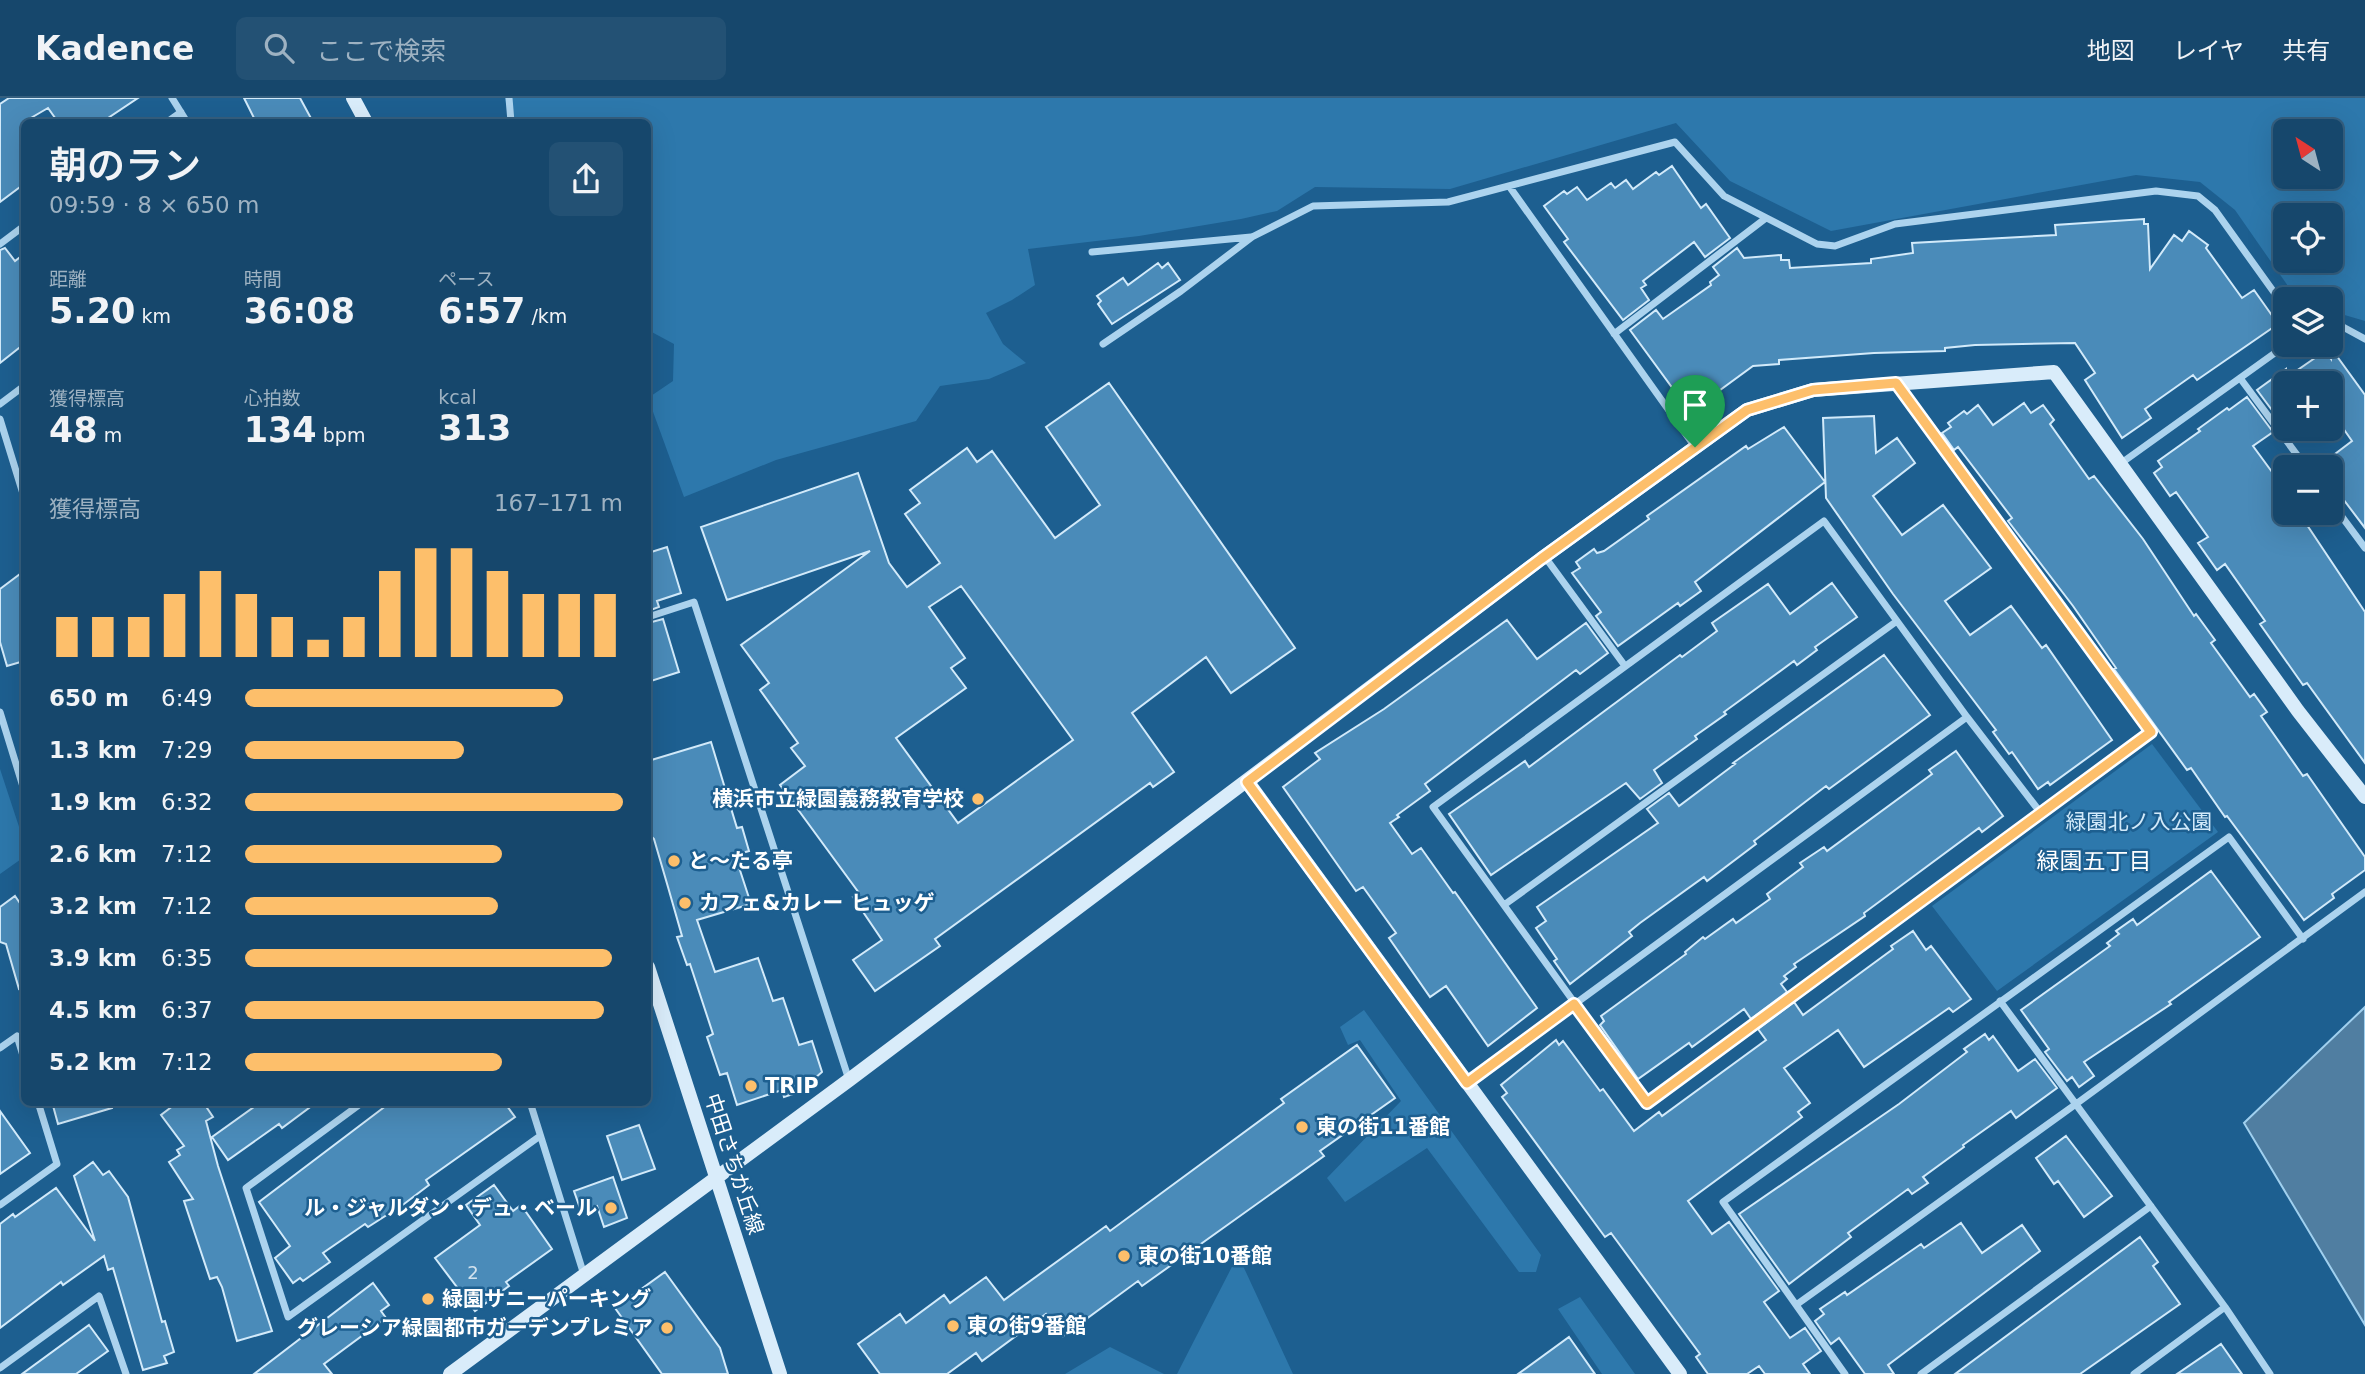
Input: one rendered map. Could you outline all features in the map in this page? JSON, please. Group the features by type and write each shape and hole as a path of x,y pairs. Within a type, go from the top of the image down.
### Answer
{"street":[{"path":"172,98 185,119"},
{"path":"353,98 364,119"},
{"path":"509,98 512,119"},
{"path":"171,119 181,112"},
{"path":"1103,344 1181,292 1252,237 1312,206 1448,202 1675,142 1724,196 1817,244 1835,246 1895,224 2156,191 2198,196 2215,210 2273,291"},
{"path":"1510,186 1695,447"},
{"path":"1614,334 1766,218"},
{"path":"0,244 21,228"},
{"path":"1092,252 1252,237"},
{"path":"2343,327 2365,339"},
{"path":"2120,464 2273,354"},
{"path":"450,1374 849,1080 1545,557 1747,410 1778,400 1813,390 2054,372 2298,711 2365,797"},
{"path":"2240,378 2297,455"},
{"path":"1896,383 2151,732 1647,1103 1433,807 1824,521 2040,812"},
{"path":"0,404 21,388"},
{"path":"0,419 21,487"},
{"path":"2343,518 2365,548"},
{"path":"1545,557 1625,666"},
{"path":"651,616 694,602 849,1080"},
{"path":"1504,905 1897,621"},
{"path":"0,712 21,780"},
{"path":"1467,1083 1967,717"},
{"path":"1247,782 1680,1374"},
{"path":"1845,1374 1723,1202 2229,837 2303,939"},
{"path":"1796,1305 2365,892"},
{"name":"中田さちが丘線","path":"651,976 780,1374"},
{"path":"2000,1001 2225,1307 2270,1374"},
{"path":"0,1048 17,1036 21,1049"},
{"path":"0,1205 57,1164 39,1106"},
{"path":"358,1106 246,1188 288,1317 540,1136"},
{"path":"531,1106 584,1275"},
{"path":"1921,1374 2151,1206"},
{"path":"0,1368 99,1296 126,1374"},
{"path":"2134,1374 2225,1307"}],"green space":[{"path":"505,98 2365,98 2365,321 2343,315 2343,287 2289,287 2279,273 2343,273 2343,203 2273,203 2273,265 2235,210 2200,182 2136,175 1831,231 1730,181 1676,123 1450,189 1315,187 1277,211 1241,219 1139,236 1028,249 1035,285 986,313 1003,344 1026,363 989,379 940,386 916,421 776,460 684,497 651,406 651,396 673,381 674,344 651,332 651,119 508,119"},
{"name":"緑園北ノ入公園","path":"2152,744 2218,832 1997,991 1932,906"},
{"path":"0,769 21,833 21,859 0,874"},
{"path":"1364,1010 1541,1255 1536,1272 1519,1272 1427,1148 1345,1202 1327,1178 1401,1101 1360,1040 1348,1045 1340,1027"},
{"path":"1238,1255 1293,1374 1177,1374"},
{"path":"1580,1297 1635,1374 1602,1374 1558,1309"},
{"path":"1110,1347 1164,1374 1065,1374"}],"shaded area":[{"path":"2365,1007 2365,1325 2244,1123"}],"building":[{"path":"9,98 138,98 106,119 56,119 48,108 29,119 21,119 21,186 0,202 0,104"},
{"path":"244,98 300,98 311,119 254,119"},
{"path":"1672,166 1701,208 1706,204 1730,238 1705,257 1694,242 1643,281 1646,285 1641,288 1649,300 1623,320 1564,242 1568,239 1544,206 1564,191 1567,194 1577,187 1587,200 1611,183 1615,188 1626,180 1633,189 1656,172 1659,175"},
{"path":"2144,219 2144,224 2148,224 2150,269 2174,235 2182,241 2189,231 2208,245 2206,248 2242,298 2254,290 2273,317 2273,327 2197,380 2193,375 2145,409 2151,418 2122,438 2085,380 2095,373 2075,343 1975,345 1945,348 1945,351 1779,360 1779,364 1753,366 1690,412 1630,330 1656,310 1663,319 1711,285 1710,282 1719,275 1713,267 1737,248 1744,258 1781,255 1781,260 1789,260 1790,268 1871,263 1871,259 1913,253 1912,243 2056,235 2055,225"},
{"path":"5,248 15,261 21,256 21,346 0,363 0,250"},
{"path":"1158,263 1162,268 1168,263 1180,280 1112,324 1098,304 1101,301 1097,296 1123,278 1128,285"},
{"path":"2316,357 2338,357 2365,395 2365,528 2343,499 2343,455 2334,455 2352,441 2343,428 2343,371 2296,371"},
{"path":"2273,378 2273,412 2257,390"},
{"path":"1109,383 1295,648 1231,693 1206,657 1132,713 1174,772 1153,787 1150,783 935,939 940,946 875,991 853,960 882,940 853,897 859,893 780,785 805,766 791,748 798,743 760,690 769,683 741,645 870,551 727,600 701,527 858,473 889,563 907,587 940,563 905,514 920,503 910,490 967,448 977,462 992,451 1055,538 1100,505 1046,427","holes":["961,586 1073,740 958,823 896,738 966,688 951,668 965,658 929,607"]},
{"path":"2247,397 2273,432 2253,446 2273,473 2273,525 2307,525 2365,612 2365,763 2307,683 2303,685 2260,624 2265,621 2225,564 2217,570 2198,543 2208,537 2176,492 2170,496 2154,473 2162,467 2158,461 2227,408 2229,410"},
{"path":"2024,403 2031,413 2043,405 2054,420 2050,424 2089,479 2094,476 2143,539 2194,616 2196,614 2215,640 2211,643 2250,697 2254,694 2267,712 2261,716 2303,776 2307,774 2365,857 2365,870 2332,894 2334,898 2304,920 2191,768 2187,770 2114,669 2116,668 2073,606 2008,521 2012,518 1958,447 1954,450 1942,433 1951,427 1948,423 1978,405 1993,425"},
{"path":"1874,416 1876,453 1897,438 1915,463 1873,496 1902,535 1943,505 1991,568 1945,601 1970,635 2011,606 2042,648 2046,645 2112,740 2050,785 2048,782 2038,789 2012,752 2009,754 1993,732 1996,730 1893,594 1826,498 1823,418"},
{"path":"1784,427 1825,482 1695,582 1701,591 1680,606 1678,603 1618,646 1596,616 1601,612 1572,573 1580,568 1576,562 1594,549 1597,553 1604,551 1649,519 1647,516 1746,446 1748,449"},
{"path":"667,547 681,593 657,601 659,607 651,610 651,552"},
{"path":"21,573 21,662 7,666 0,642 0,589"},
{"path":"1832,583 1857,617 1815,647 1817,650 1797,665 1794,661 1724,712 1726,714 1695,736 1697,739 1654,770 1662,783 1640,799 1626,783 1491,875 1449,814 1525,761 1529,767 1680,655 1682,657 1717,631 1712,623 1768,584 1790,614"},
{"path":"663,619 679,672 651,681 651,622"},
{"path":"1507,620 1537,659 1586,623 1608,653 1580,674 1576,670 1425,784 1430,791 1390,823 1412,854 1421,848 1537,1008 1488,1046 1446,986 1430,997 1389,938 1396,933 1363,887 1356,891 1283,787 1320,759 1315,753 1384,709"},
{"path":"1884,655 1930,715 1829,789 1826,786 1707,881 1704,877 1640,923 1629,932 1632,936 1570,984 1536,928 1546,921 1537,907 1658,823 1647,809 1669,793 1679,806 1735,764 1733,763"},
{"path":"711,742 737,828 742,827 749,851 735,855 751,904 697,920 715,972 758,958 773,1001 783,998 799,1045 812,1041 822,1072 799,1092 784,1097 782,1090 737,1105 727,1073 720,1075 707,1037 713,1034 690,964 687,965 677,937 682,936 651,836 651,760"},
{"path":"1956,751 2003,816 1982,832 1979,828 1864,913 1865,916 1794,964 1796,967 1784,976 1787,979 1781,984 1787,992 1751,1019 1744,1009 1692,1047 1689,1043 1638,1079 1600,1025 1604,1021 1601,1016 1686,954 1685,952 1703,937 1705,939 1733,919 1736,923 1770,899 1767,894 1803,867 1800,863 1824,847 1827,851 1932,774 1929,770"},
{"path":"2211,871 2260,937 2169,1002 2171,1004 2084,1062 2094,1076 2079,1087 2072,1077 2067,1081 2045,1052 2049,1049 2021,1010 2110,946 2107,943 2119,934 2116,931 2133,919 2137,925"},
{"path":"15,896 21,905 21,989 6,944 0,942 0,907"},
{"path":"1913,931 1926,950 1931,946 1971,999 1953,1012 1949,1008 1864,1067 1838,1030 1784,1068 1810,1103 1798,1112 1802,1117 1688,1201 1712,1234 1729,1222 1779,1291 1764,1302 1790,1338 1805,1328 1821,1351 1803,1364 1810,1374 1765,1374 1759,1366 1747,1374 1708,1374 1696,1357 1700,1354 1611,1233 1605,1237 1502,1097 1507,1093 1501,1085 1556,1040 1559,1045 1563,1041 1634,1131 1659,1112 1662,1116 1766,1040 1758,1029 1794,1002 1803,1015 1893,949 1891,946"},
{"path":"1985,1034 1989,1040 1993,1036 2018,1071 2035,1059 2057,1088 2016,1118 2011,1111 1963,1145 1964,1147 1923,1177 1928,1183 1912,1194 1908,1189 1848,1233 1851,1237 1789,1284 1739,1214 1899,1104 1967,1052 1964,1049"},
{"path":"1357,1045 1395,1098 1320,1151 1324,1156 1142,1286 1138,1281 1063,1336 1046,1314 982,1361 976,1353 947,1374 880,1374 858,1344 900,1314 906,1323 944,1295 950,1303 986,1277 1004,1300 1106,1226 1110,1231 1284,1103 1281,1099"},
{"path":"53,1106 112,1106 112,1108 58,1124"},
{"path":"173,1106 206,1106 213,1117 206,1121 218,1166 272,1331 237,1341 222,1287 217,1277 210,1279 184,1201 193,1199 169,1162 180,1155 177,1150 184,1146 161,1115"},
{"path":"255,1106 312,1106 282,1128 279,1124 228,1160 212,1137"},
{"path":"386,1106 507,1106 515,1117 426,1180 429,1185 404,1204 368,1227 365,1224 323,1253 330,1262 303,1281 300,1278 293,1283 275,1258 290,1246 259,1202"},
{"path":"0,1111 30,1153 0,1174"},
{"path":"639,1125 655,1169 622,1180 607,1136"},
{"path":"2066,1136 2112,1196 2084,1217 2058,1181 2054,1184 2036,1158"},
{"path":"93,1162 103,1175 109,1171 128,1197 162,1322 165,1321 174,1352 164,1356 167,1363 143,1370 113,1268 108,1270 104,1256 63,1285 61,1282 0,1328 0,1224 13,1214 15,1217 56,1188 95,1241 74,1176"},
{"path":"613,1177 627,1218 604,1227 597,1206 581,1211 574,1191"},
{"path":"494,1185 513,1211 521,1205 552,1249 506,1282 509,1286 475,1311 435,1258 480,1225 466,1205"},
{"path":"1961,1223 1982,1253 2022,1225 2040,1251 1888,1365 1894,1374 1865,1374 1839,1338 1831,1344 1815,1321 1824,1314 1820,1309 1845,1292 1847,1295 1921,1244 1924,1248"},
{"path":"2140,1237 2158,1262 2153,1266 2180,1304 2080,1374 1955,1374"},
{"name":"グレーシア緑園都市ガーデンプレミア","path":"665,1272 720,1348 728,1374 662,1374 615,1308"},
{"path":"373,1283 389,1305 381,1311 386,1318 324,1364 332,1374 254,1374"},
{"path":"89,1325 108,1351 76,1374 22,1374"},
{"path":"1569,1337 1595,1374 1518,1374"},
{"path":"2221,1344 2242,1374 2177,1374"}],"place":[{"name":"横浜市立緑園義務教育学校","path":"978,799"},
{"name":"と～たる亭","path":"674,861"},
{"name":"カフェ&カレー ヒュッゲ","path":"685,903"},
{"name":"TRIP","path":"751,1086"},
{"name":"東の街11番館","path":"1302,1127"},
{"name":"ル・ジャルダン・デュ・ベール","path":"611,1208"},
{"name":"東の街10番館","path":"1124,1256"},
{"name":"緑園サニーパーキング","path":"428,1299"},
{"name":"東の街9番館","path":"953,1326"},
{"name":"グレーシア緑園都市ガーデンプレミア","path":"667,1328"}],"district":[{"name":"緑園五丁目","path":"2094,861"}],"route":[{"path":"1896,383 2151,732 1647,1103 1574,1004 1467,1083 1247,782 1541,559 1695,447 1747,410 1778,400 1813,390 1896,383"}]}
